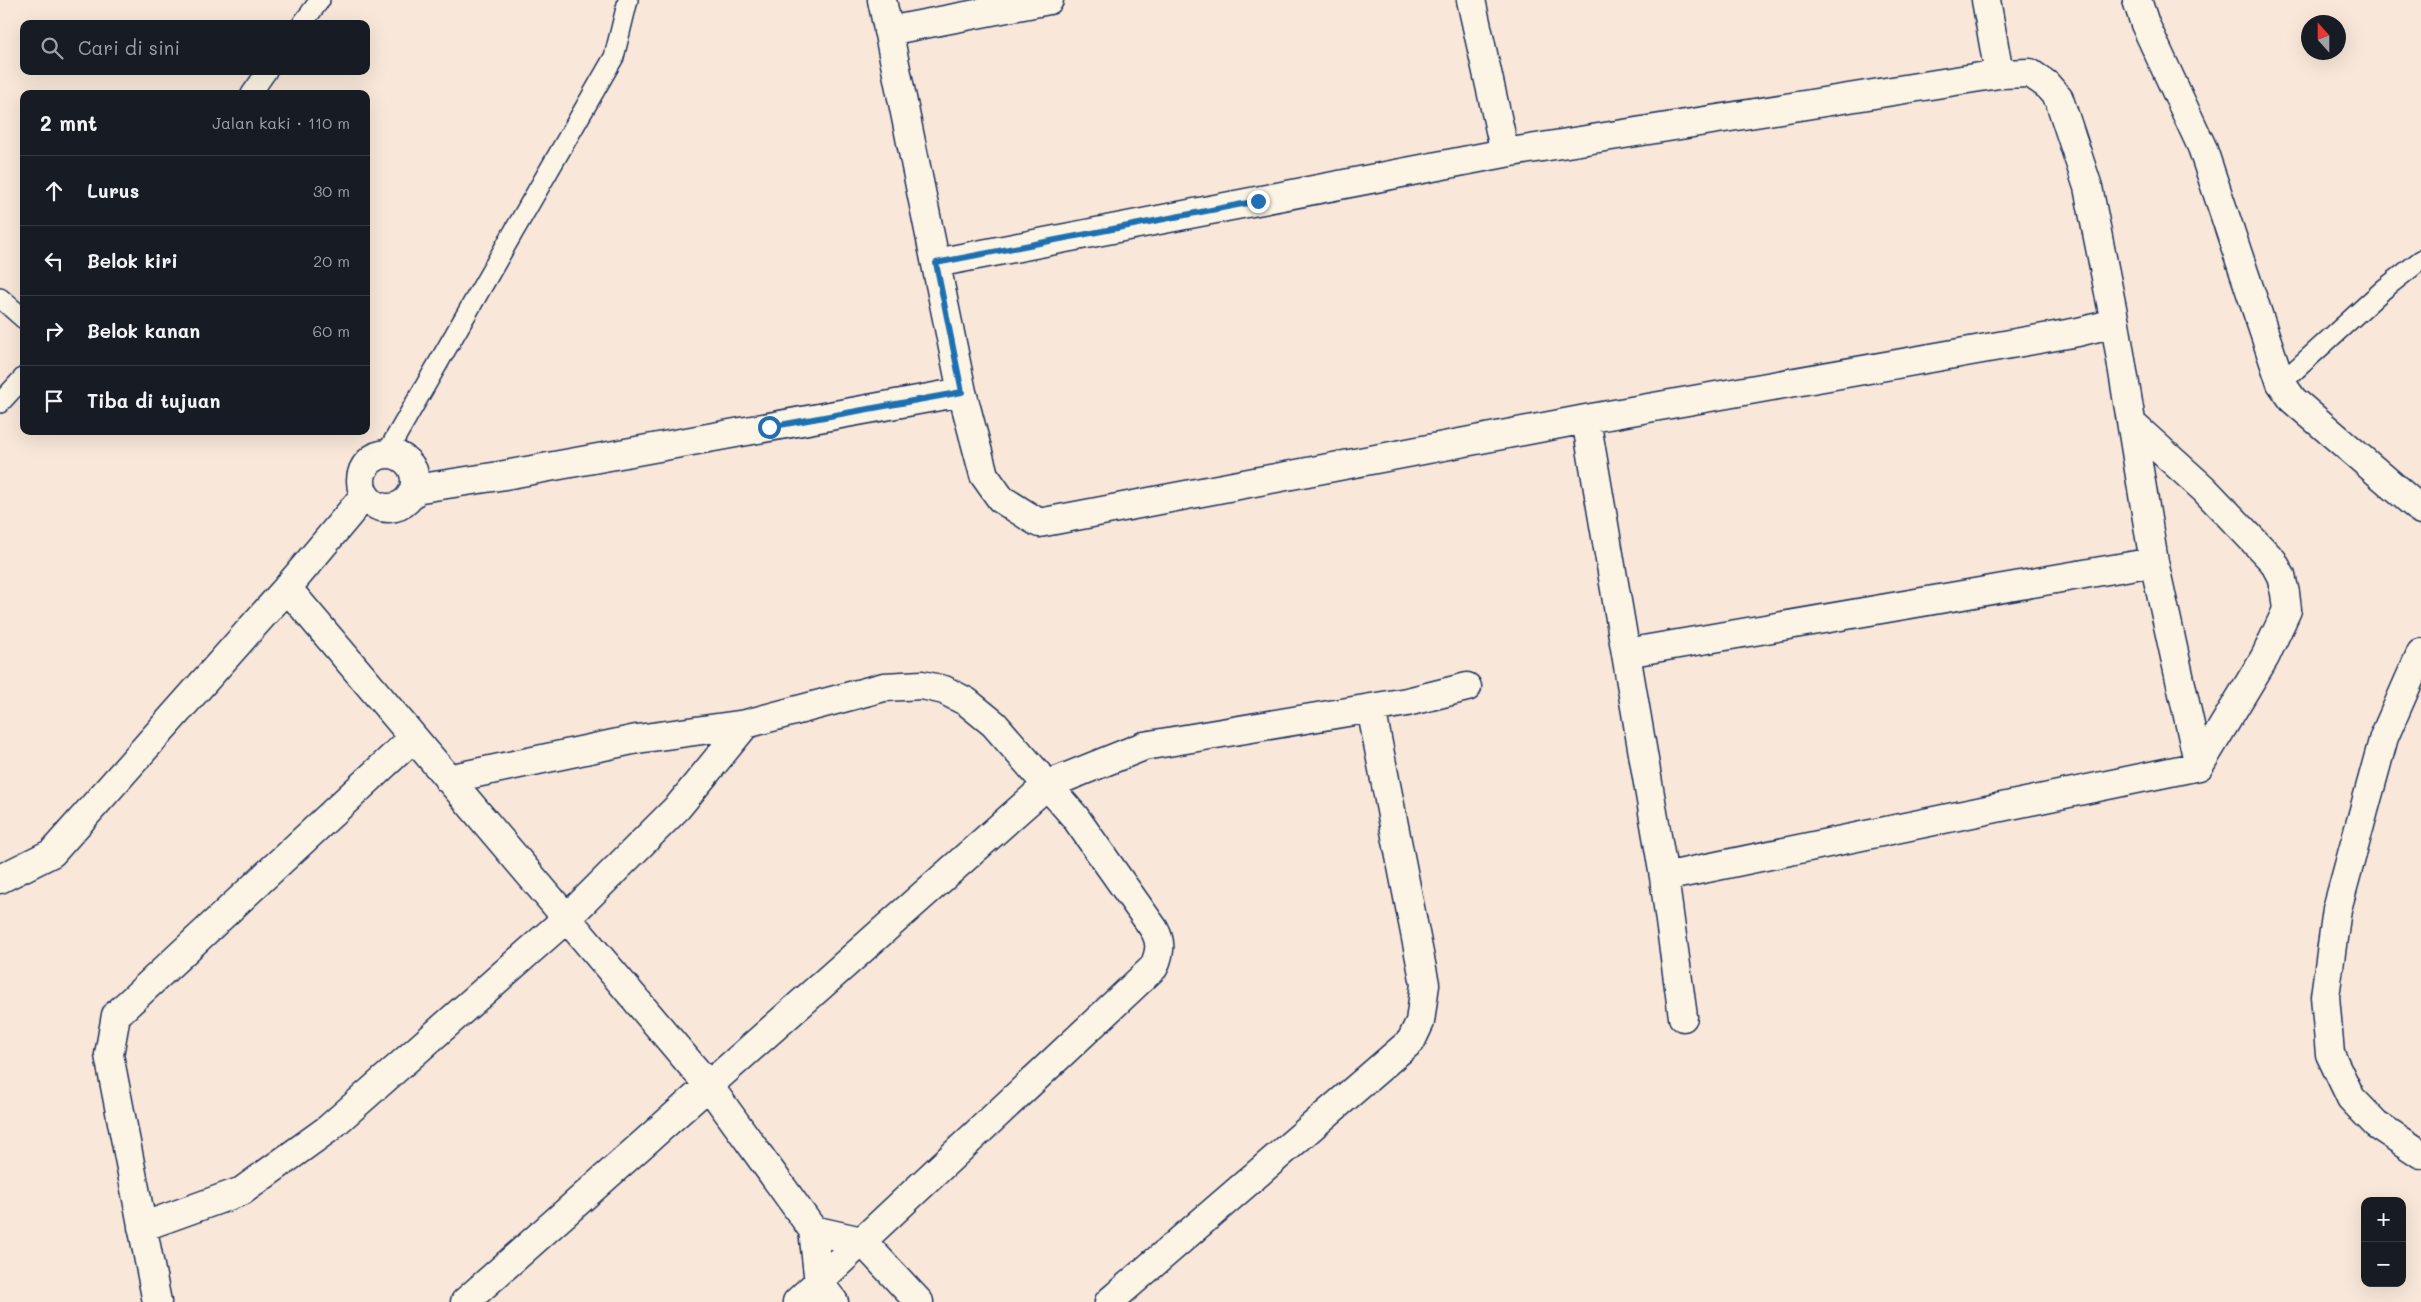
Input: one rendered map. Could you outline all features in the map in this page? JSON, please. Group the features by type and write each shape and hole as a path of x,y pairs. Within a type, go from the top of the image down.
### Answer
{"street":[{"path":"882,0 962,392 984,475 1001,499 1039,523 1586,419 2078,332 2115,323"},
{"path":"888,30 1049,0"},
{"path":"1471,0 1506,153"},
{"path":"1986,0 2000,74"},
{"path":"2137,0 2145,24 2202,147 2281,383 2293,400 2421,510"},
{"path":"936,263 1506,153 2000,74 2030,73 2046,84 2059,99 2088,187 2133,425 2154,562 2199,766"},
{"path":"415,489 499,476 962,392"},
{"path":"1586,419 1664,876 1683,1017"},
{"path":"1664,876 2199,766 2265,657 2287,610 2285,593 2281,576 2273,561 2204,489 2133,425"},
{"path":"386,454 401,456 407,461 415,474 415,489 410,499 401,506 390,509 378,507 364,495 361,478 369,461 386,454"},
{"path":"0,879 52,853 287,588 364,495"},
{"path":"1626,653 2154,562"},
{"path":"287,588 709,1086 813,1230 826,1292"},
{"path":"2421,653 2384,737 2337,910 2325,996 2330,1054 2352,1098 2376,1124 2421,1154"},
{"path":"448,780 637,739 746,724 884,687 922,685 944,690 967,702 994,724 1075,817 1154,929 1158,936 1160,952 1154,967 862,1240 826,1292 797,1302"},
{"path":"465,1302 1047,785 1144,746 1371,708 1467,687"},
{"path":"1109,1302 1411,1042 1420,1022 1426,984 1371,708"},
{"path":"142,1227 242,1191 328,1129 566,918 678,807 746,724"},
{"path":"157,1302 109,1055 116,1016 413,738"},
{"path":"813,1230 862,1240 919,1302"}],"lane":[{"path":"305,20 320,0"},
{"path":"386,454 614,57 628,0"},
{"path":"254,90 264,75"},
{"path":"2281,383 2384,289 2421,260"},
{"path":"0,298 20,316"},
{"path":"0,404 20,382"}],"route":[{"path":"769,427 962,392 936,263 1258,201"}]}
